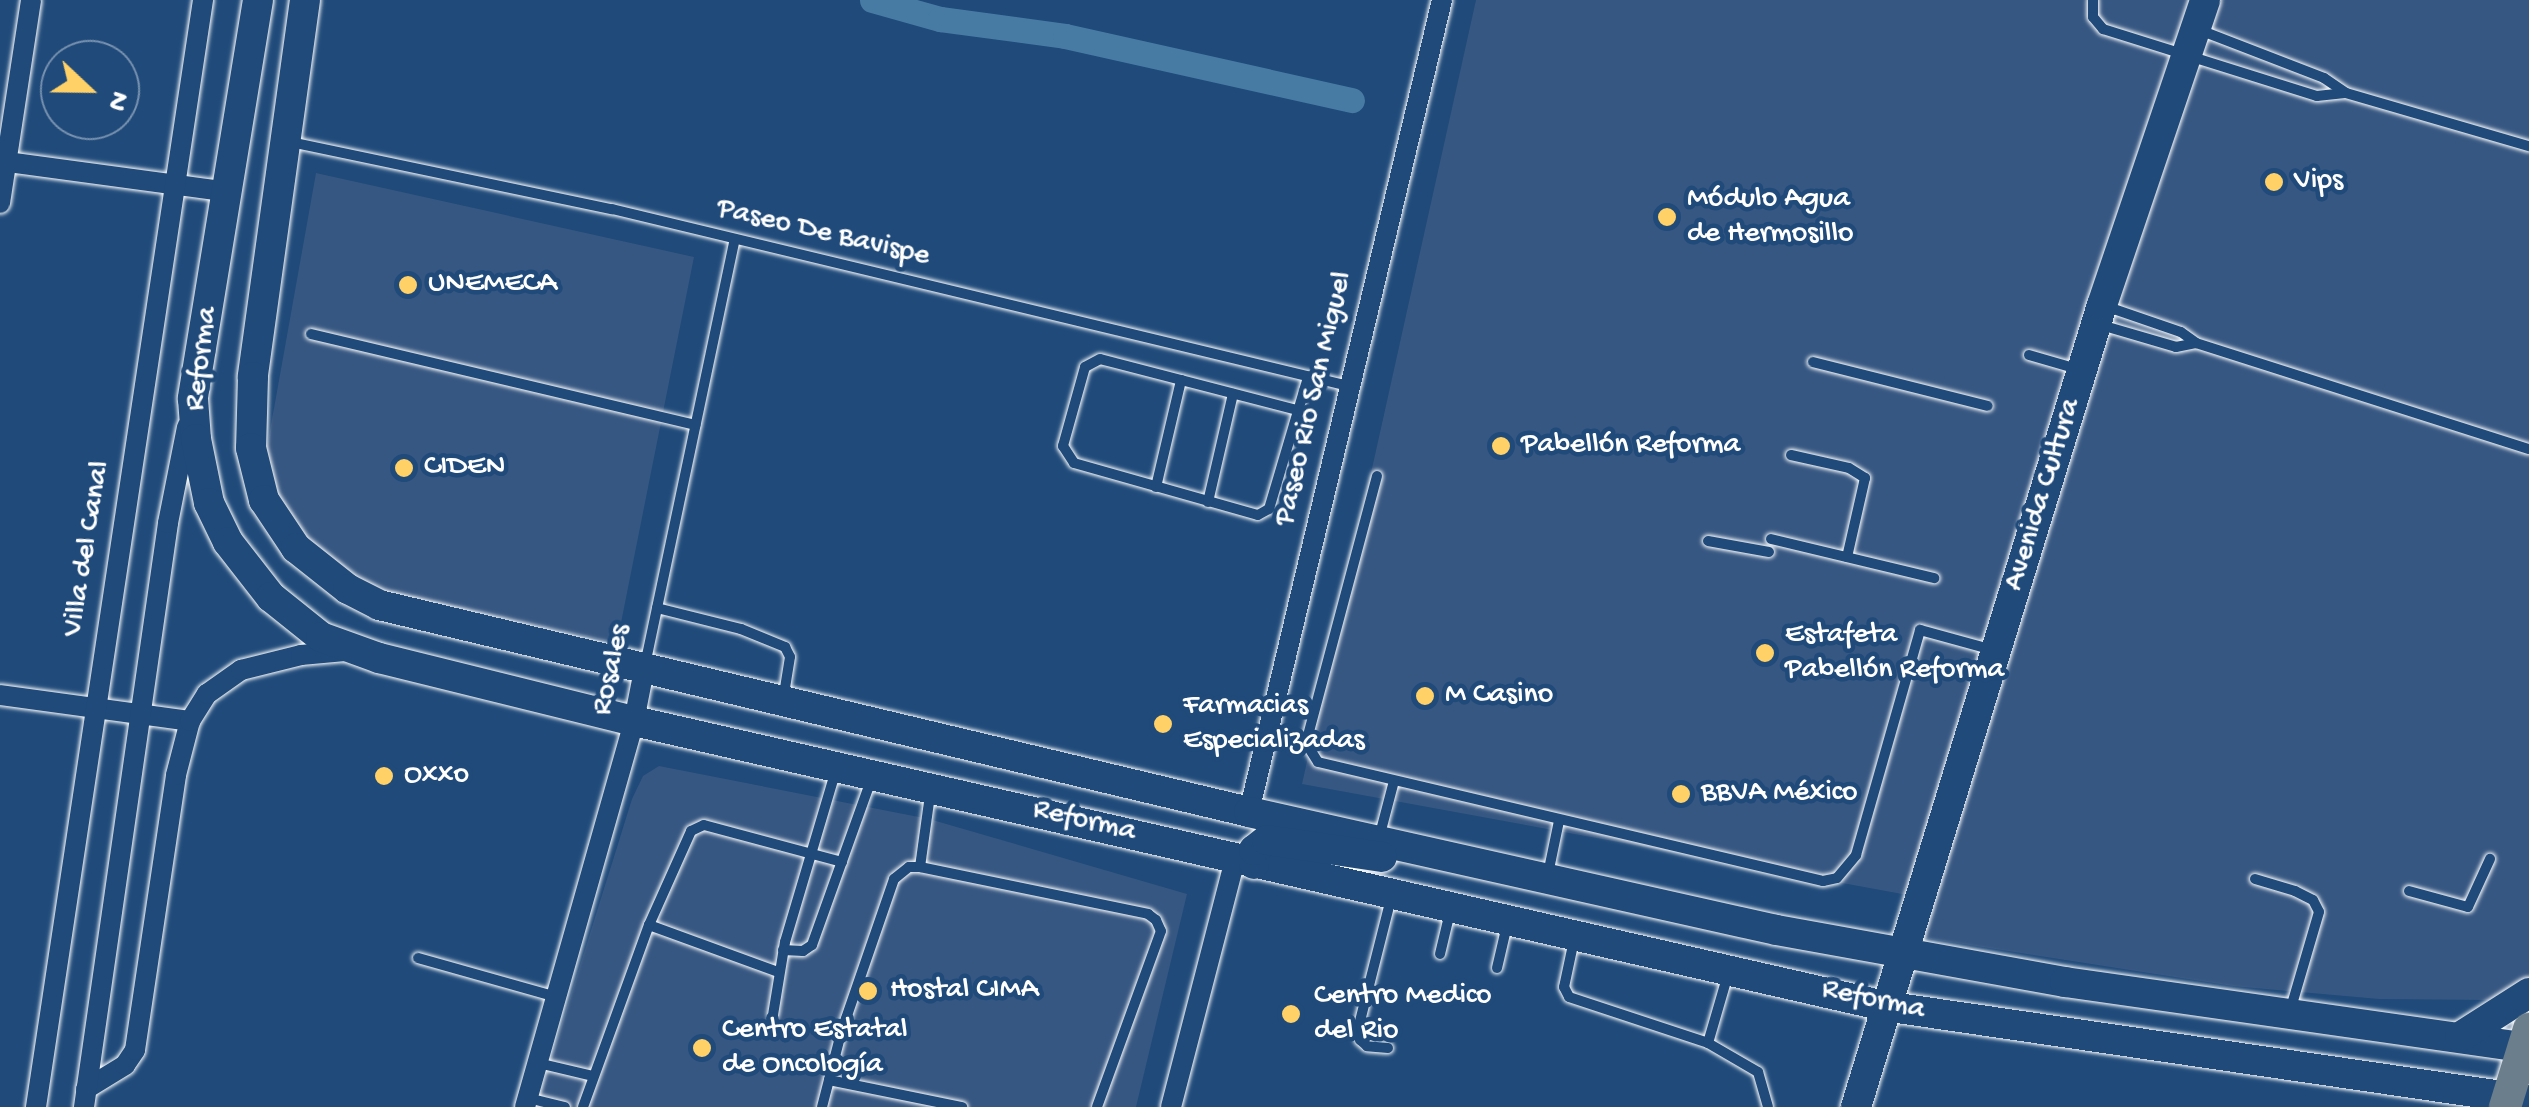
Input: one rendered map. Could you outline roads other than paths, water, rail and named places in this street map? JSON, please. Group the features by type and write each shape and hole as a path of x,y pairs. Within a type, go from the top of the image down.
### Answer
{"main road":[{"name":"Reforma","path":"258,0 193,399 200,468 209,503 228,542 270,598 321,637 351,651 634,721 1884,1006 2416,1083 2514,1101"},
{"name":"Reforma","path":"306,0 284,140 250,414 255,472 274,518 320,568 379,605 1234,808 1900,954 2460,1037 2527,1042"},
{"name":"Avenida Cultura","path":"1856,1107 2099,314 2197,28"},
{"path":"250,53 297,58"},
{"path":"1067,817 1077,794 1085,791 1189,807 1234,808"},
{"path":"1245,862 1267,840 1375,858 1393,843"},
{"path":"2460,1037 2529,992"},
{"path":"2514,1101 2527,1042"},
{"path":"2416,1083 2442,1107"}],"street":[{"path":"0,203 3,162 32,0"},
{"name":"Villa del Canal","path":"36,1107 203,0"},
{"name":"Paseo Rio San Miguel","path":"1234,808 1348,386 1442,0"},
{"path":"3,162 173,188 228,192"},
{"path":"85,1098 168,523 193,399"},
{"path":"85,1098 125,1064 135,1050 176,775 190,720 207,694 241,670 286,657 351,651"},
{"name":"Rosales","path":"526,1102 634,721 644,670"},
{"path":"0,695 190,720"},
{"path":"1171,1107 1245,862"}],"lane":[{"path":"2093,0 2093,16 2102,29 2197,28 2324,78 2346,93 2529,146"},
{"path":"2197,28 2317,96 2346,93"},
{"name":"Paseo De Bavispe","path":"284,140 734,238 1348,386"},
{"name":"Rosales","path":"644,670 734,238"},
{"path":"2099,314 2176,347 2196,343"},
{"path":"2099,314 2180,332 2196,343 2529,450"},
{"path":"312,334 695,425"},
{"path":"2029,354 2082,370"},
{"path":"1297,410 1100,359 1085,366 1063,446 1074,463 1264,514 1308,376"},
{"path":"1813,362 1988,406"},
{"path":"1156,487 1182,380"},
{"path":"1208,502 1234,394"},
{"path":"1791,455 1849,468 1864,478 1847,557"},
{"path":"1377,476 1306,743 1318,762 1823,881 1838,878 1856,855 1920,630 1997,651"},
{"path":"1771,539 1934,578"},
{"path":"1708,541 1769,552"},
{"path":"656,608 741,630 785,647 790,657 783,701"},
{"path":"773,1015 778,972 837,768"},
{"path":"784,950 802,951 812,945 872,777"},
{"path":"1393,843 1394,781"},
{"path":"920,867 931,789"},
{"path":"1547,878 1559,821"},
{"path":"582,1107 649,925 691,831 704,826 842,862"},
{"path":"2410,891 2468,906 2490,858"},
{"path":"822,1107 894,878 920,867 1148,914 1156,920 1161,932 1097,1107"},
{"path":"2255,879 2313,900 2319,912 2290,1012"},
{"path":"1388,1048 1368,1046 1360,1040 1358,1029 1393,893"},
{"path":"1440,954 1452,907"},
{"path":"1497,968 1508,919"},
{"path":"649,925 778,972"},
{"path":"1575,934 1564,988 1570,997 1708,1043 1758,1072 1768,1107"},
{"path":"418,958 557,997"},
{"path":"1708,1043 1730,970"},
{"path":"538,1063 594,1076"},
{"path":"829,1080 962,1107"},
{"path":"526,1102 565,1107"}],"waterway":[{"path":"872,0 940,19 1065,36 1352,100"}],"place":[{"name":"Vips","path":"2274,182"},
{"name":"Módulo Agua de Hermosillo","path":"1667,217"},
{"name":"UNEMECA","path":"408,285"},
{"name":"Pabellón Reforma","path":"1501,446"},
{"name":"CIDEN","path":"404,468"},
{"name":"Estafeta Pabellón Reforma","path":"1765,653"},
{"name":"M Casino","path":"1425,696"},
{"name":"Farmacias Especializadas","path":"1163,724"},
{"name":"Oxxo","path":"384,776"},
{"name":"BBVA México","path":"1681,794"},
{"name":"Hostal CIMA","path":"868,991"},
{"name":"Centro Medico del Rio","path":"1291,1014"},
{"name":"Centro Estatal de Oncología","path":"702,1048"}]}
